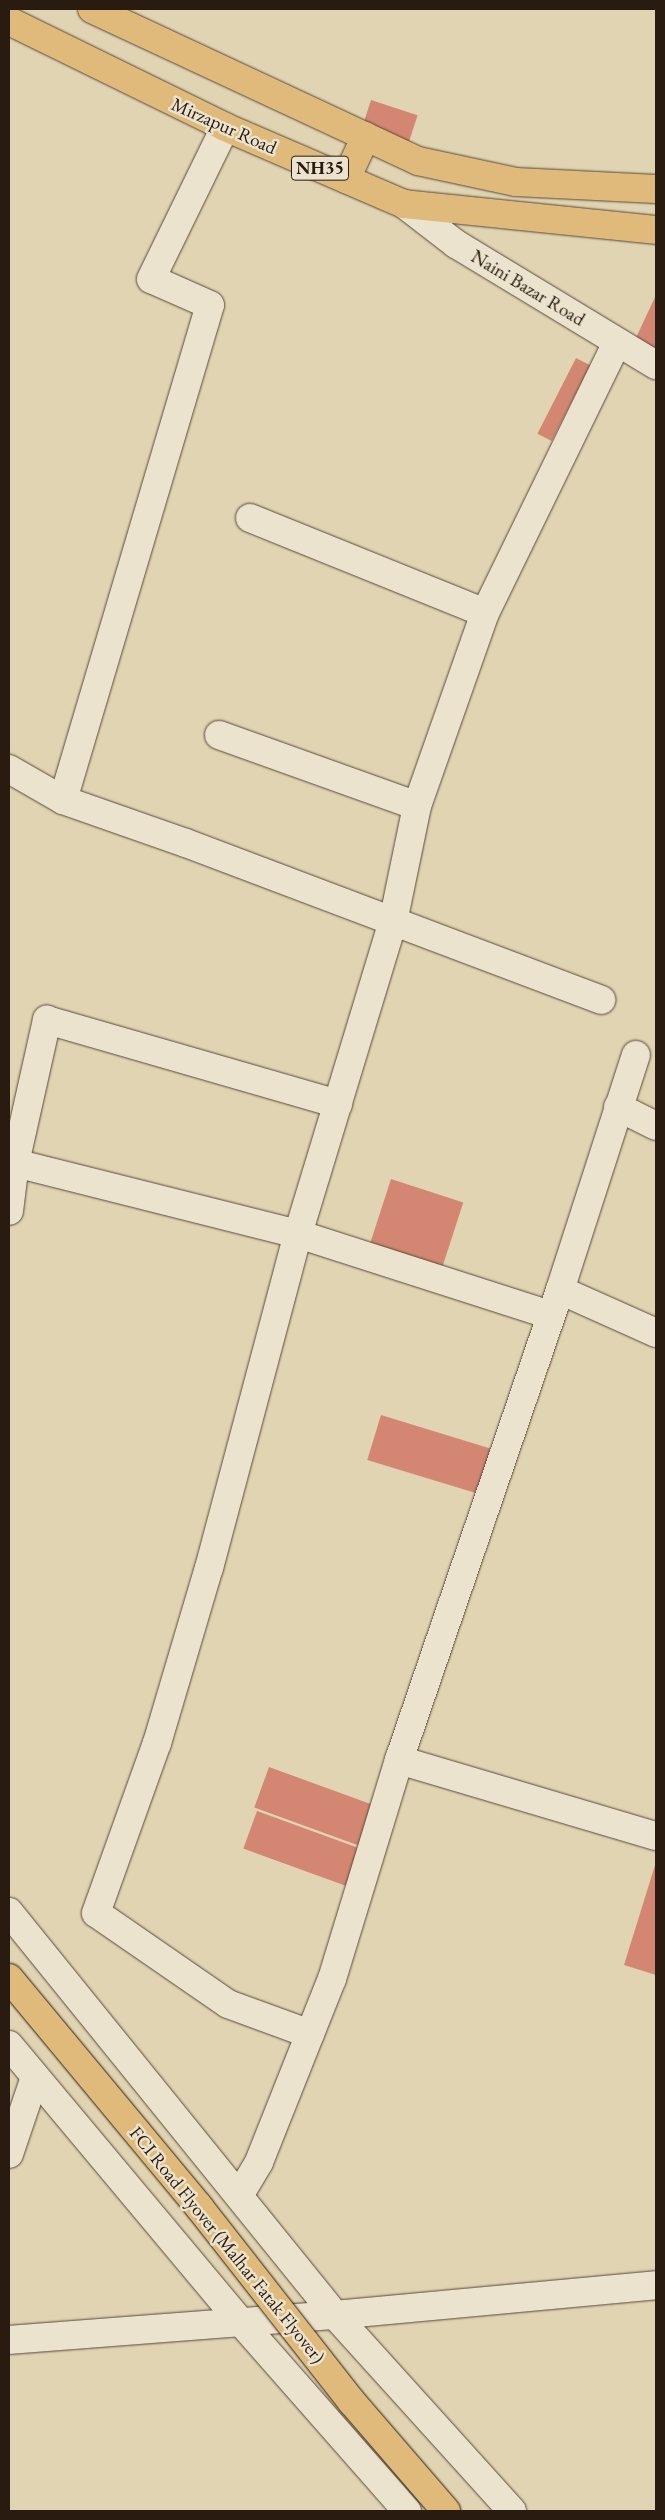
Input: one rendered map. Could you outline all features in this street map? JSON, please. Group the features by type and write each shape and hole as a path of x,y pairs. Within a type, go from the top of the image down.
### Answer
{"main road":[{"name":"NH35","path":"92,9 418,161 516,182 656,189"},
{"name":"Mirzapur Road","path":"9,21 225,127 404,204 656,230"},
{"path":"346,179 366,136"},
{"name":"FCI Road Flyover (Malhar Fatak Flyover)","path":"9,1978 199,2207 352,2402 446,2511"}],"street":[{"path":"63,800 210,305 151,279 225,127"},
{"name":"Naini Bazar Road","path":"404,204 456,244 656,365"},
{"path":"310,2034 228,2004 96,1913 157,1743 209,1568 298,1234 393,922 416,806 484,613 617,342"},
{"path":"250,518 484,613"},
{"path":"219,735 416,806"},
{"path":"9,770 63,800 186,843 601,1000"},
{"path":"9,1211 15,1163 46,1020 338,1104"},
{"path":"240,2194 259,2162 332,1979 399,1760 560,1290 636,1055"},
{"path":"618,1107 656,1126"},
{"path":"15,1163 298,1234 550,1315"},
{"path":"560,1290 656,1333"},
{"path":"399,1760 656,1836"},
{"path":"9,1912 240,2194 335,2315 512,2511"},
{"path":"9,2045 240,2322 407,2511"},
{"path":"9,2154 34,2077"},
{"path":"9,2340 335,2315 656,2285"}],"building":[{"path":"371,100 418,115 409,143 362,128"},
{"path":"656,295 656,357 633,344"},
{"path":"576,358 590,365 552,441 537,434"},
{"path":"391,1179 463,1202 441,1271 369,1247"},
{"path":"381,1415 492,1449 478,1494 367,1460"},
{"path":"269,1767 376,1806 361,1846 254,1807"},
{"path":"257,1811 364,1850 350,1888 243,1849"},
{"path":"656,1862 656,1975 624,1965"}]}
